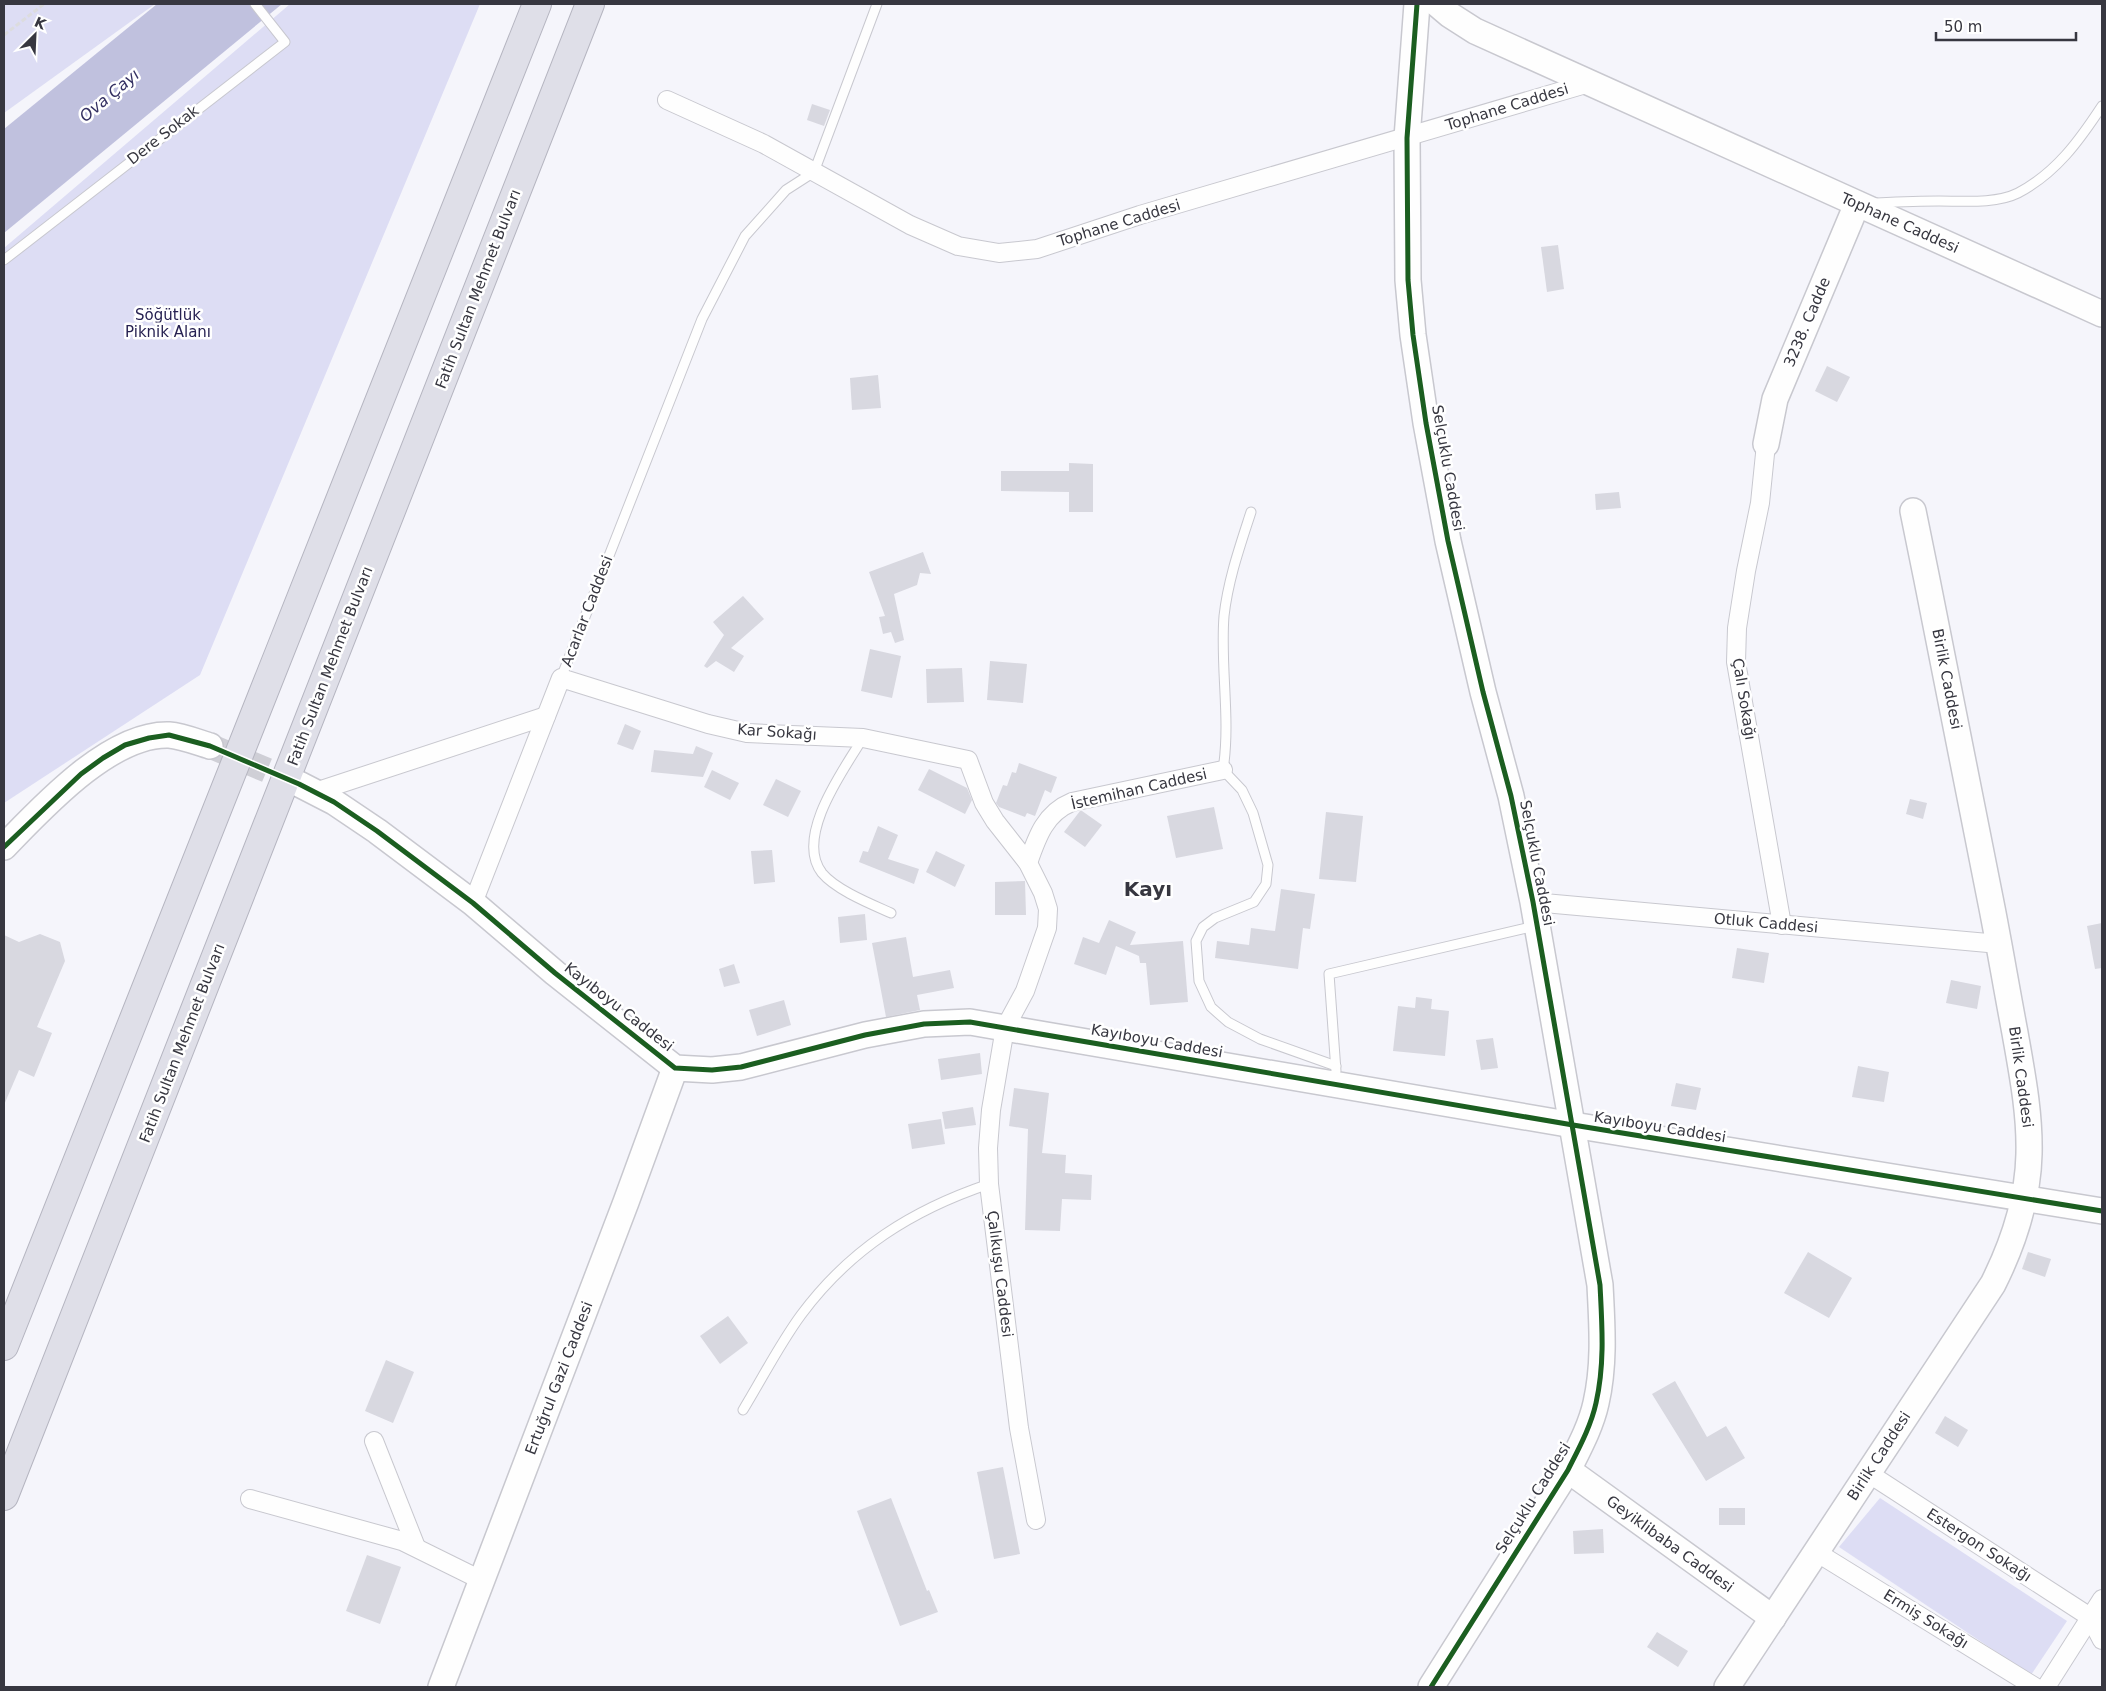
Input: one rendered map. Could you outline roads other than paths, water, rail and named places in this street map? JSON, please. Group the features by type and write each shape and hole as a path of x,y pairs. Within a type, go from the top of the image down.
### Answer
{"highway":[{"path":"4,1346 537,4"},
{"name":"Fatih Sultan Mehmet Bulvarı","path":"4,1496 590,4"}],"street":[{"name":"Selçuklu Caddesi","path":"1417,4 1407,138 1408,280 1413,335 1426,423 1448,541 1483,692 1511,796 1536,914 1600,1285 1604,1342 1596,1404 1585,1436 1568,1470 1431,1687"},
{"name":"Tophane Caddesi","path":"1437,4 1475,31 2102,314"},
{"name":"Tophane Caddesi","path":"667,100 764,144 910,225 958,246 999,253 1037,249 1140,215 1589,83"},
{"name":"3238. Cadde","path":"1766,444 1776,399 1857,204"},
{"name":"Çalı Sokağı","path":"1766,444 1760,503 1737,628 1736,662 1782,925"},
{"name":"Birlik Caddesi","path":"1727,1687 1993,1284 2012,1240 2023,1198 2029,1156 2029,1119 1999,944 1913,511"},
{"name":"Acarlar Caddesi","path":"473,903 560,678"},
{"name":"Kar Sokağı","path":"560,678 708,724 747,733 863,738 968,760"},
{"path":"307,788 546,716"},
{"path":"4,847 81,774 125,745 149,738 169,735 210,746"},
{"name":"Çalıkuşu Caddesi","path":"968,760 984,803 995,821 1028,863 1044,894 1048,909 1047,928 1025,991 1005,1028 988,1148 989,1184 1019,1428 1036,1520"},
{"name":"İstemihan Caddesi","path":"1028,863 1039,832 1060,807 1072,802 1223,770"},
{"name":"Kayıboyu Caddesi","path":"307,788 334,802 377,831 473,903 555,973 675,1068 712,1070 740,1067 865,1035 924,1024 970,1022 1336,1075 1573,1126 2102,1211"},
{"name":"Otluk Caddesi","path":"1536,914 1782,925 1999,944"},
{"name":"Ertuğrul Gazi Caddesi","path":"441,1687 626,1202 675,1068"},
{"path":"374,1440 416,1547"},
{"name":"Geyiklibaba Caddesi","path":"1568,1470 1772,1618"},
{"name":"Estergon Sokağı","path":"1868,1473 2090,1617"},
{"path":"250,1499 402,1541 482,1580"},
{"name":"Ermiş Sokağı","path":"1816,1552 2035,1687"},
{"path":"2046,1687 2102,1599"},
{"path":"2090,1617 2102,1640"}],"lane":[{"name":"Dere Sokak","path":"4,260 285,42 255,4"},
{"path":"814,172 877,4"},
{"path":"1857,204 1967,201 1995,199 2017,194 2042,178 2065,158 2102,106"},
{"name":"Acarlar Caddesi","path":"560,678 702,319 745,236 786,190 814,172"},
{"path":"1250,512 1228,588 1224,618 1223,655 1226,747 1223,770 1242,790 1256,822 1268,866 1266,884 1254,902 1215,918 1203,927 1196,941 1199,981 1211,1007 1228,1022 1336,1075 1329,974 1536,914"},
{"path":"863,738 822,811 815,837 814,854 822,873 835,884 891,914"},
{"path":"743,1410 801,1316 849,1260 874,1241 928,1208 958,1194 989,1184"}],"water":[{"name":"Ova Çayı","path":"157,4 282,4 4,233 4,129"}],"tunnel":[{"path":"210,746 299,784"}],"district":[{"name":"Kayı","path":"1148,889"}],"park label":[{"name":"Söğütlük Piknik Alanı","path":"168,324"}]}
